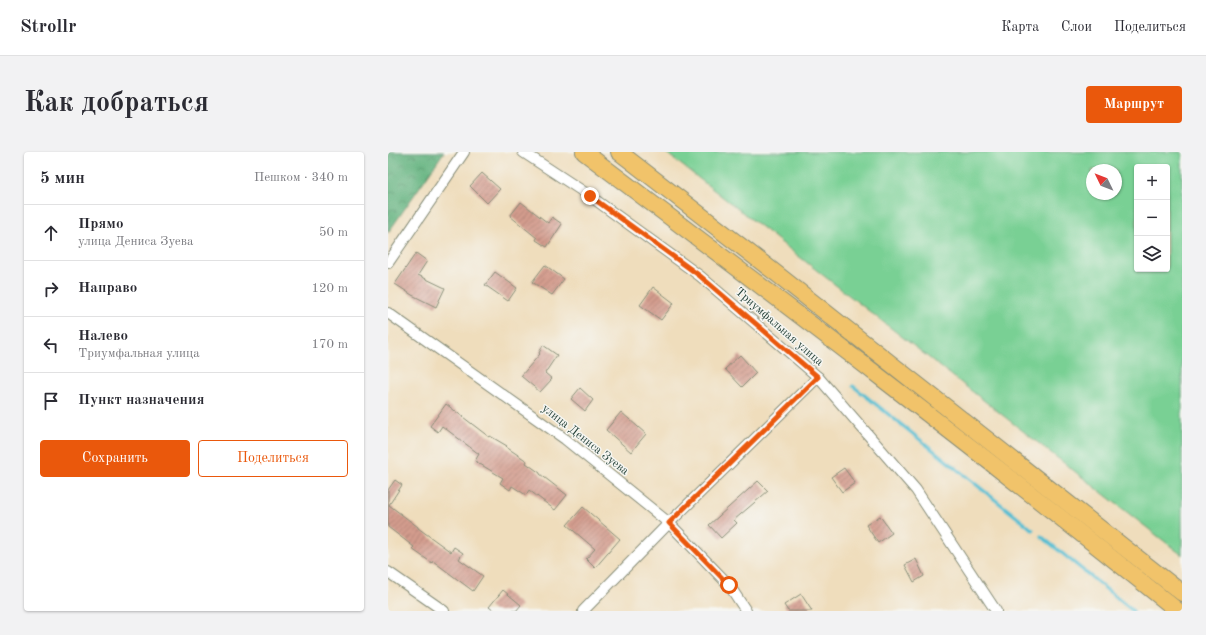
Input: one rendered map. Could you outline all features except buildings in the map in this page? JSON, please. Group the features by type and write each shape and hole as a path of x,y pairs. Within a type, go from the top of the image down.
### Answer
{"main road":[{"path":"584,152 1054,511 1178,611"},
{"path":"619,152 777,274 1182,593"}],"street":[{"path":"388,263 464,152"},
{"name":"Триумфальная улица","path":"523,152 590,196 700,276 818,377 916,490 996,611"},
{"name":"улица Дениса Зуева","path":"388,313 565,439 669,523 729,585 746,611"},
{"path":"583,611 669,523 818,377"},
{"path":"388,572 444,611"}],"green space":[{"path":"388,152 444,152 388,233"},
{"path":"665,152 1182,152 1182,555"}],"waterway":[{"path":"853,386 1033,530"},
{"path":"1041,536 1133,611"}],"route":[{"path":"590,196 700,276 818,377 669,523 729,585"}]}
